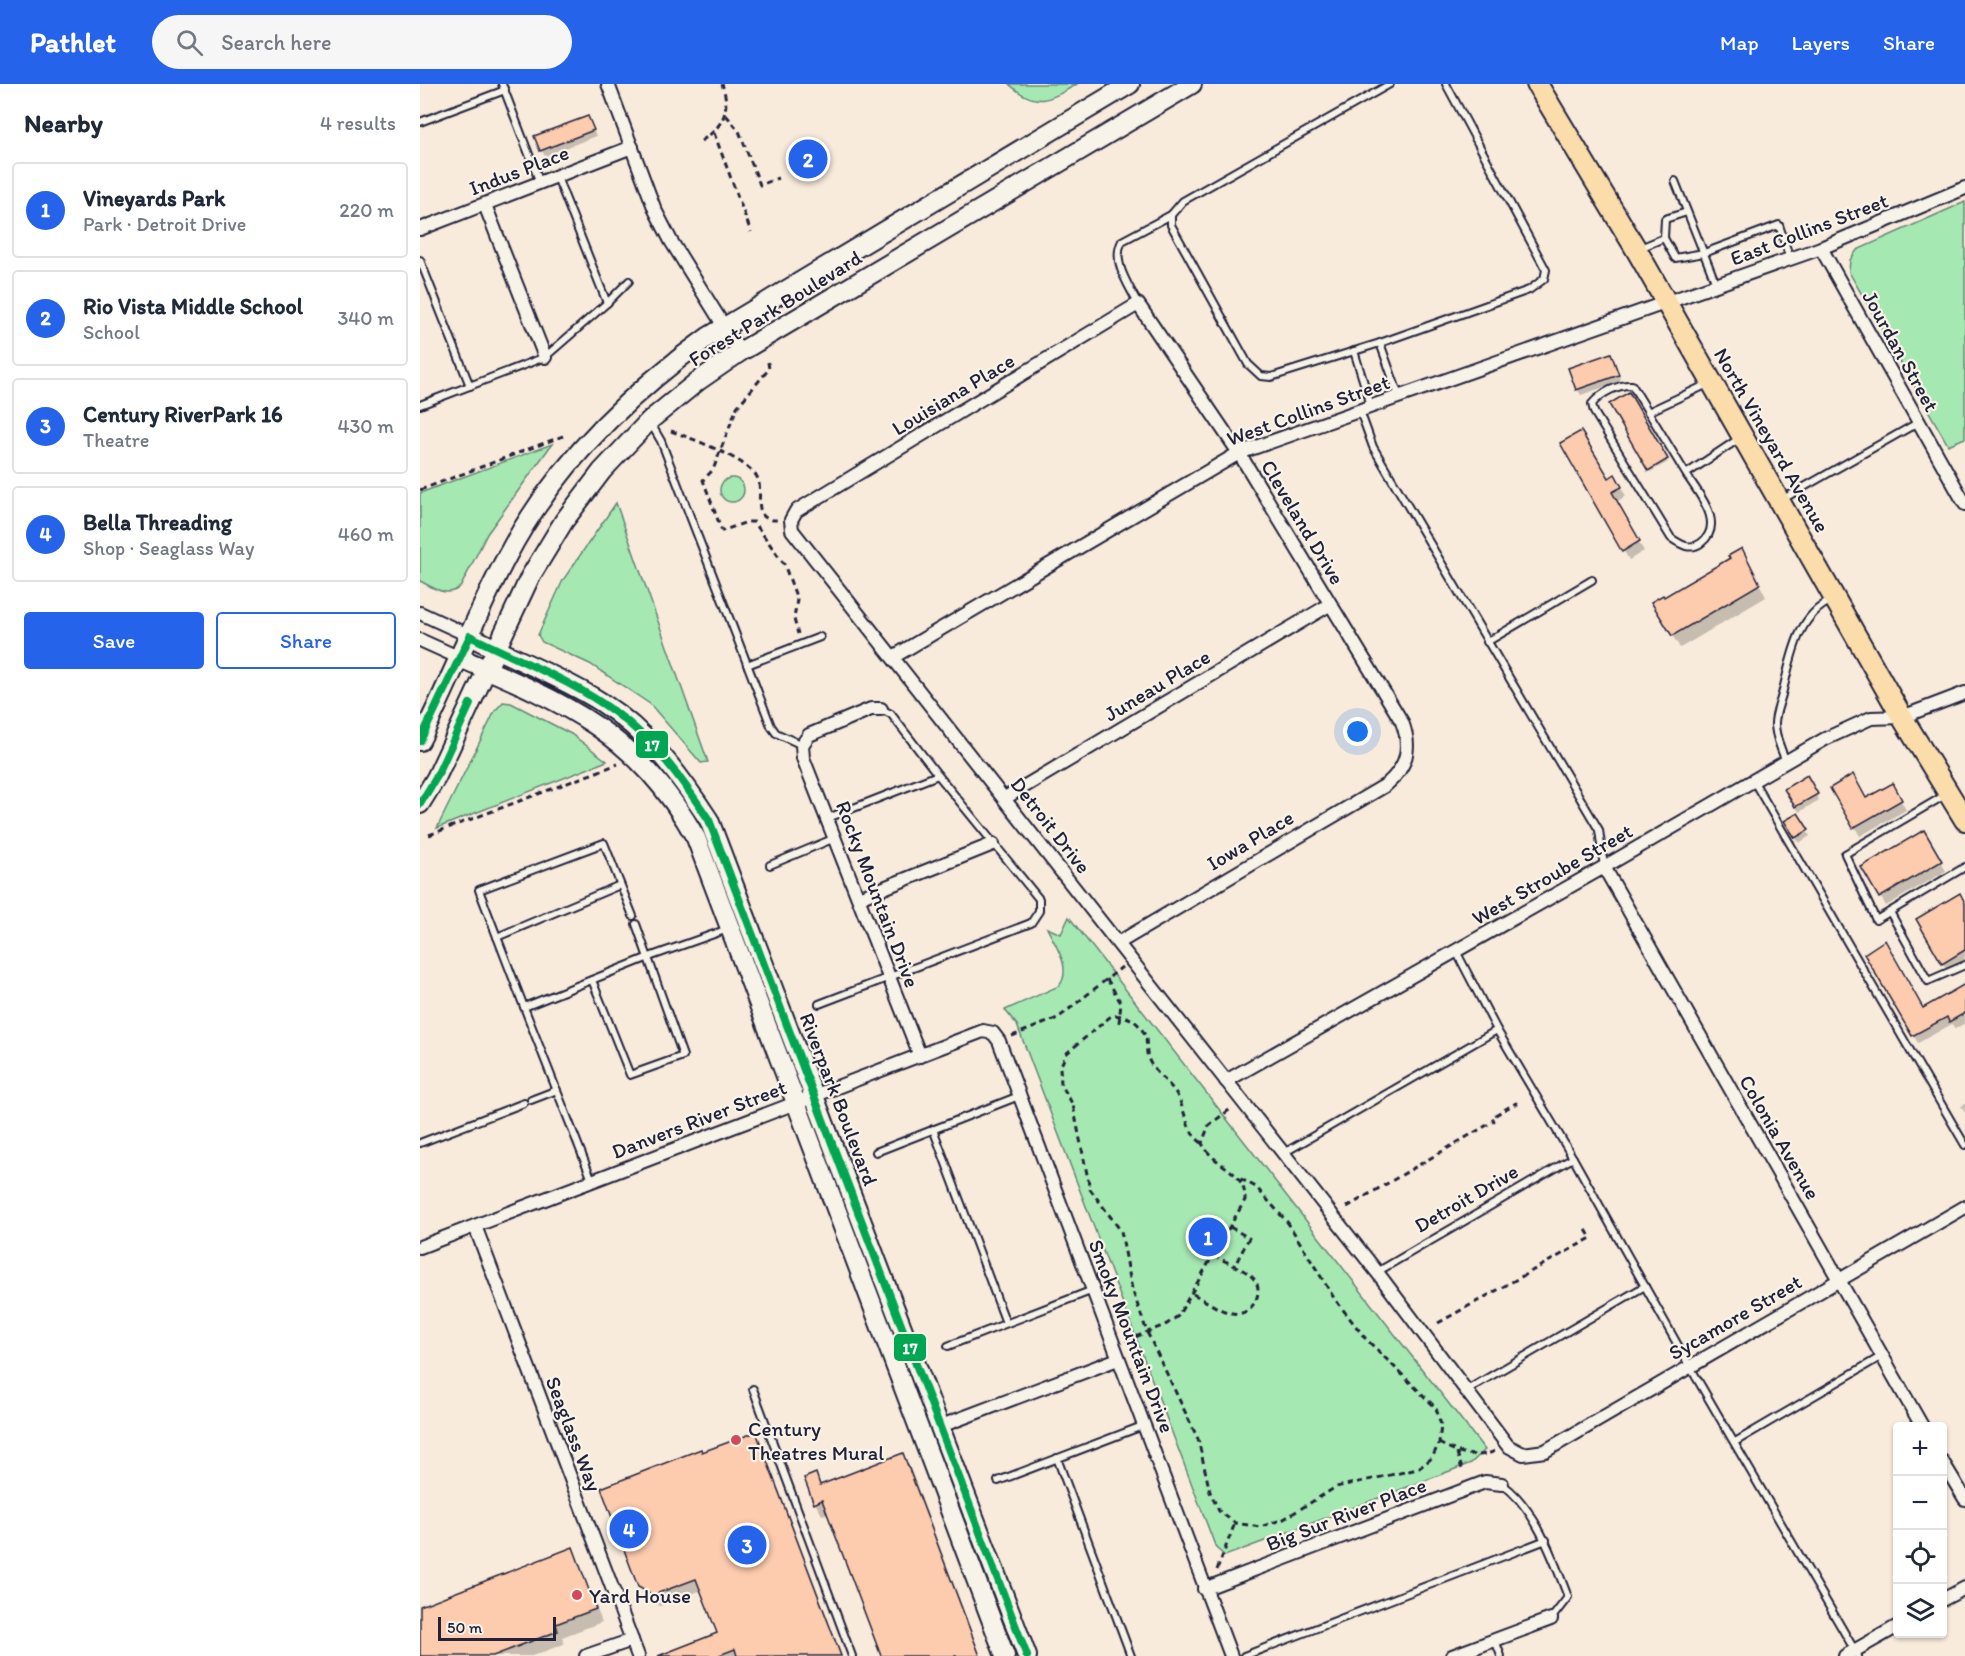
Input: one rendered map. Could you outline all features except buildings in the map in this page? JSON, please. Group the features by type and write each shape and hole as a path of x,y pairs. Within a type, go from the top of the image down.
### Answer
{"main road":[{"name":"North Vineyard Avenue","path":"1537,84 1636,249 1902,717 1957,797 1965,820"}],"street":[{"path":"608,84 656,210 671,242 740,352"},
{"name":"Forest Park Boulevard","path":"420,741 508,555 569,464 594,434 651,380 724,327 1130,84"},
{"name":"Forest Park Boulevard","path":"420,804 436,778 530,577 564,521 602,471 649,421 698,381 740,352 1192,84"},
{"name":"Indus Place","path":"420,229 632,147"},
{"name":"East Collins Street","path":"1665,303 1821,249 1965,188"},
{"path":"485,205 545,357"},
{"name":"Jourdan Street","path":"1821,249 1965,504"},
{"name":"West Collins Street","path":"893,657 1239,453 1665,303"},
{"name":"Cleveland Drive","path":"1138,304 1239,453 1402,722 1407,735 1408,750 1401,770"},
{"name":"Louisiana Place","path":"791,520 796,511 1138,304"},
{"name":"Detroit Drive","path":"791,520 792,530 1377,1272 1508,1446 1523,1454"},
{"name":"Juneau Place","path":"1005,798 1329,605"},
{"path":"420,614 470,636"},
{"name":"Riverpark Boulevard","path":"470,636 602,703 644,735 676,771 709,820 1027,1656"},
{"path":"420,640 460,658"},
{"name":"Riverpark Boulevard","path":"460,658 589,718 651,771 677,805 696,838 732,928 794,1103 1005,1656"},
{"name":"West Stroube Street","path":"1226,1081 1826,739 1871,718 1902,717 1965,693"},
{"path":"802,745 809,735 871,709 881,709"},
{"name":"Rocky Mountain Drive","path":"802,745 804,758 920,1056"},
{"name":"Iowa Place","path":"1118,943 1386,785 1401,770"},
{"path":"859,898 993,844"},
{"name":"Colonia Avenue","path":"1604,867 1920,1422"},
{"name":"Danvers River Street","path":"420,1247 983,1031 996,1037"},
{"name":"Smoky Mountain Drive","path":"996,1037 1094,1290 1231,1656"},
{"name":"Sycamore Street","path":"1523,1454 1545,1451 1689,1365 1965,1207"},
{"name":"Seaglass Way","path":"476,1226 638,1656"},
{"path":"941,1426 1118,1359"},
{"path":"1947,1469 1965,1499"},
{"name":"Big Sur River Place","path":"1204,1589 1485,1482 1502,1484"},
{"path":"1947,1597 1965,1588"},
{"path":"1452,1656 1551,1618"},
{"path":"1853,1654 1893,1629"},
{"path":"586,1656 632,1640"}],"lane":[{"path":"1138,304 1119,264 1118,249 1122,241 1171,214 1183,201 1390,84"},
{"path":"1171,214 1171,225 1253,370 1261,376 1271,377 1380,343 1529,290 1544,279 1546,270 1446,84"},
{"path":"420,122 503,87 541,184"},
{"path":"557,177 606,303"},
{"path":"1675,181 1716,285"},
{"path":"1687,212 1665,219 1664,238 1675,258 1704,253 1779,225 1790,259"},
{"path":"1636,249 1664,238"},
{"path":"420,260 470,386"},
{"path":"420,405 545,357 629,281"},
{"path":"1380,343 1399,396"},
{"path":"1354,351 1373,447 1599,830 1604,867"},
{"path":"1648,412 1711,382"},
{"path":"1623,384 1632,386 1686,474 1706,505 1712,527 1708,538 1696,547 1684,546 1671,538 1594,412 1592,404 1597,398 1623,384"},
{"path":"649,421 661,441 771,726 776,733 802,745"},
{"path":"1779,501 1919,422"},
{"path":"1686,474 1743,436"},
{"path":"1487,642 1592,580"},
{"path":"1786,761 1779,746 1775,724 1794,648 1809,616 1820,606 1835,598"},
{"path":"747,665 820,637"},
{"path":"819,1004 1031,923 1039,911 1039,899 938,776 891,714 881,709"},
{"path":"828,818 938,776"},
{"path":"1753,780 1965,1145"},
{"path":"1957,797 1845,854 1876,920 1965,867"},
{"path":"770,865 835,837"},
{"path":"592,1180 479,890 604,843 633,916"},
{"path":"497,937 620,885"},
{"path":"1890,912 1929,981 1965,965"},
{"path":"592,980 630,1075 683,1056 636,924"},
{"path":"524,1007 649,957 732,928"},
{"path":"1456,951 1497,1030 1573,1158 1853,1654"},
{"path":"1282,1154 1497,1030"},
{"path":"531,1100 557,1090"},
{"path":"876,1152 1019,1096"},
{"path":"420,1143 524,1103"},
{"path":"933,1129 1006,1323"},
{"name":"Detroit Drive","path":"1377,1272 1573,1158"},
{"path":"1467,1390 1644,1286"},
{"path":"948,1346 1094,1290"},
{"path":"1735,1442 1882,1356"},
{"path":"753,1389 852,1656"},
{"path":"998,1482 1145,1425"},
{"path":"1057,1458 1131,1656"},
{"path":"1502,1484 1512,1493 1546,1540 1568,1597 1551,1618"},
{"path":"1244,1656 1546,1540"},
{"path":"1495,1640 1501,1656"}],"path":[{"path":"701,141 714,133 726,115 726,97 722,84"},
{"path":"726,115 739,131 760,185 778,178"},
{"path":"714,133 751,232"},
{"path":"768,362 769,369 736,407 713,470 703,480 722,531 747,522 754,522 784,564 797,599 794,620 799,634 790,638"},
{"path":"671,431 720,451 757,477 760,494 758,505 766,518 791,520"},
{"path":"420,490 563,436"},
{"path":"429,835 618,764"},
{"path":"996,1037 1058,1018 1131,961"},
{"path":"1107,979 1121,1003 1119,1023"},
{"path":"1120,1014 1132,1018 1146,1037 1148,1057 1154,1069 1176,1092 1193,1137 1239,1178 1256,1187 1288,1223 1334,1298 1365,1338 1436,1408 1441,1425 1439,1443 1432,1458 1418,1469 1336,1487 1284,1519 1260,1527 1235,1523 1219,1511 1210,1492 1198,1439 1147,1332 1132,1289 1121,1231 1090,1189 1073,1105 1061,1084 1060,1067 1067,1053 1104,1021 1120,1014"},
{"path":"1202,1143 1209,1125 1242,1100"},
{"path":"1347,1207 1494,1121 1492,1117 1516,1103 1519,1109"},
{"path":"1114,1346 1178,1316 1193,1294 1245,1200 1243,1184 1239,1178"},
{"path":"1230,1227 1249,1238 1234,1266"},
{"path":"1438,1323 1591,1238 1585,1228"},
{"path":"1193,1294 1230,1313 1245,1314 1251,1309 1259,1291 1253,1277 1214,1256"},
{"path":"1439,1443 1457,1453 1490,1454 1508,1446"},
{"path":"1457,1453 1462,1469"},
{"path":"1217,1571 1235,1523"}],"green space":[{"path":"1009,84 1077,84 1051,98 1035,99 1027,97"},
{"path":"1965,202 1965,438 1948,445 1849,272 1850,260 1857,250"},
{"path":"552,444 487,534 461,586 451,592 446,592 420,581 420,493"},
{"path":"732,478 741,481 744,490 741,499 732,502 723,499 720,490 723,481"},
{"path":"616,503 708,762 701,763 650,704 590,664 542,642 538,635 563,580"},
{"path":"503,702 511,703 571,734 607,761 437,828 495,711"},
{"path":"1069,917 1485,1450 1471,1463 1225,1556 1216,1548 1017,1025 1005,1010 1059,986 1063,979 1063,965 1047,928 1061,934"}],"transit line":[{"name":"17","path":"420,741 470,636 582,691 616,713 656,749 709,820 1027,1656"},
{"name":"17","path":"420,804 436,778 470,704"}],"place":[{"name":"Rio Vista Middle School","path":"808,159"},
{"name":"Vineyards Park","path":"1208,1237"},
{"name":"Century Theatres Mural","path":"736,1440"},
{"name":"Bella Threading","path":"629,1529"},
{"name":"Century RiverPark 16","path":"747,1545"},
{"name":"Yard House","path":"577,1595"}]}
